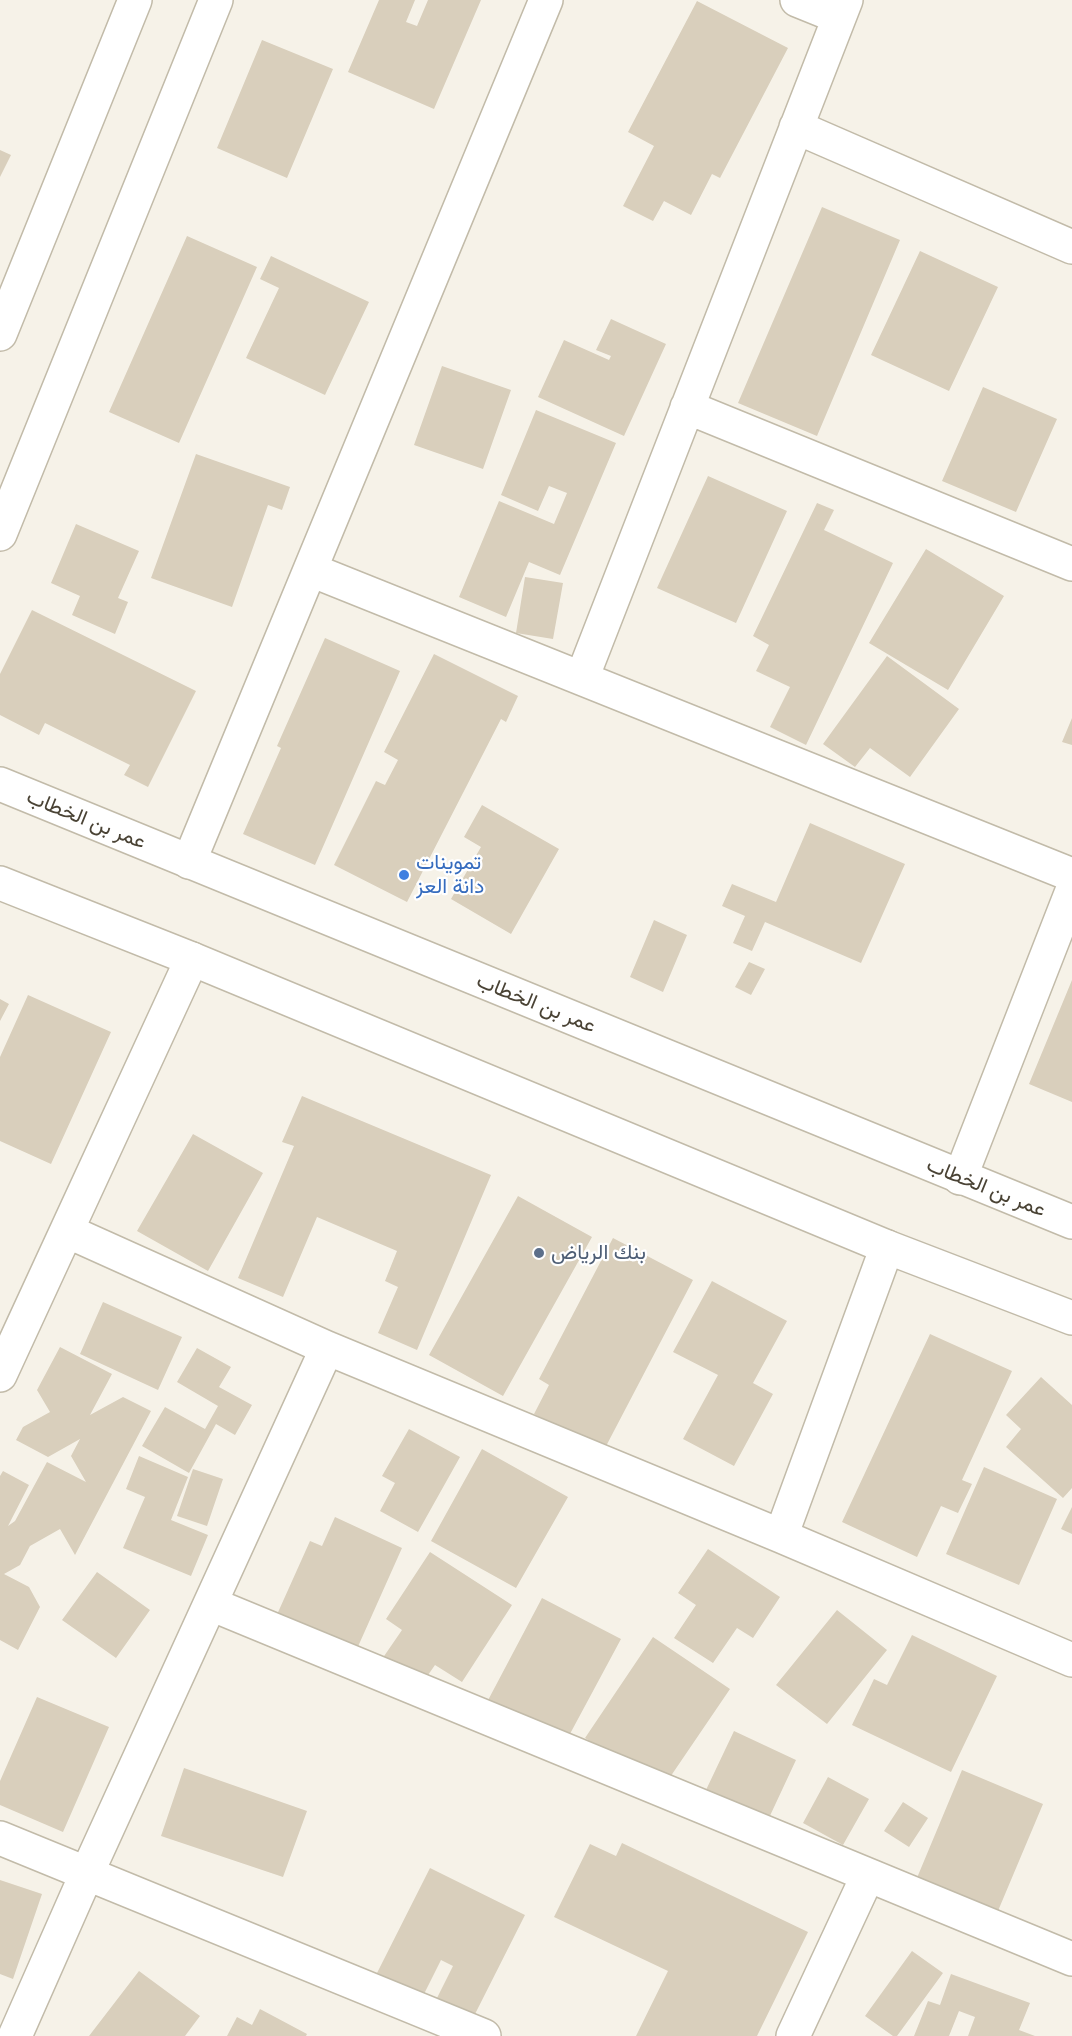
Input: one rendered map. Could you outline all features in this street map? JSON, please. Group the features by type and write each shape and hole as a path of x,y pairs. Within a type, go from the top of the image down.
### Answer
{"street":[{"path":"0,334 135,0"},
{"path":"0,534 216,0"},
{"path":"189,862 546,0"},
{"path":"582,678 842,9 797,0"},
{"path":"796,128 1072,247"},
{"path":"687,407 1072,564"},
{"path":"311,570 1072,875"},
{"name":"عمر بن الخطاب","path":"0,784 1072,1222"},
{"path":"0,883 192,959 887,1248 1072,1318"},
{"path":"960,1178 1072,891"},
{"path":"0,1375 192,959"},
{"path":"67,1231 327,1348 781,1536 1072,1660"},
{"path":"781,1536 887,1248"},
{"path":"15,2036 327,1348"},
{"path":"211,1604 1072,1959"},
{"path":"0,1838 484,2036"},
{"path":"793,2036 868,1875"}],"building":[{"path":"379,0 415,0 406,22 417,26 428,0 481,0 434,109 348,72"},
{"path":"697,1 788,48 720,178 712,174 691,215 664,201 653,221 623,206 654,146 628,132"},
{"path":"262,40 333,69 287,178 217,148"},
{"path":"0,150 11,155 0,177"},
{"path":"822,207 900,240 817,436 738,403"},
{"path":"187,236 257,267 179,443 109,412"},
{"path":"920,251 998,287 949,391 871,355"},
{"path":"271,256 369,302 325,395 246,358 279,288 260,279"},
{"path":"611,319 666,344 624,436 538,397 564,340 609,360 611,356 596,350"},
{"path":"442,366 511,390 483,469 414,445"},
{"path":"983,387 1057,419 1016,512 942,481"},
{"path":"536,410 616,443 560,575 529,562 506,617 459,597 499,501 554,524 567,493 549,486 538,511 501,495"},
{"path":"196,454 290,487 282,510 268,505 232,607 151,578"},
{"path":"708,476 787,511 736,623 657,588"},
{"path":"817,503 834,510 824,530 893,563 806,745 770,727 790,687 756,671 769,645 753,636"},
{"path":"76,524 139,551 118,598 128,602 115,634 72,615 80,596 51,583"},
{"path":"926,549 1004,596 948,690 869,643"},
{"path":"525,577 563,583 553,639 516,633"},
{"path":"32,610 196,691 148,787 124,775 130,765 45,723 39,735 0,715 0,674"},
{"path":"325,638 400,671 315,865 243,834 281,748 277,746"},
{"path":"434,654 518,696 506,722 501,719 407,902 334,865 376,781 385,785 398,760 384,752"},
{"path":"887,656 959,709 910,777 870,748 855,767 823,744"},
{"path":"1072,718 1072,745 1062,742"},
{"path":"482,805 559,849 511,934 451,899 481,847 464,837"},
{"path":"810,823 905,864 861,963 765,922 752,951 733,943 745,916 722,906 732,884 776,902"},
{"path":"654,920 687,935 663,992 630,977"},
{"path":"749,962 765,969 751,995 735,987"},
{"path":"1072,980 1072,1102 1029,1084"},
{"path":"28,995 111,1032 51,1164 0,1141 0,1057"},
{"path":"0,999 9,1004 0,1021"},
{"path":"302,1096 491,1175 417,1350 378,1333 398,1287 385,1281 397,1251 317,1217 283,1297 238,1278 294,1146 282,1142"},
{"path":"193,1134 263,1173 208,1271 137,1231"},
{"path":"518,1196 592,1237 503,1396 429,1355"},
{"path":"613,1238 693,1280 604,1450 534,1414 549,1385 539,1379"},
{"path":"712,1281 787,1321 753,1383 773,1394 734,1466 683,1439 718,1375 673,1352"},
{"path":"103,1302 182,1337 158,1390 80,1354"},
{"path":"930,1334 1012,1371 962,1480 972,1484 958,1513 941,1506 917,1557 842,1522"},
{"path":"60,1347 112,1374 90,1415 123,1397 151,1411 75,1555 60,1529 30,1546 20,1565 4,1574 29,1587 40,1607 18,1650 0,1640 0,1476 3,1471 29,1485 8,1526 15,1521 47,1462 86,1482 71,1456 80,1439 48,1457 16,1440 23,1427 50,1412 37,1390"},
{"path":"197,1348 231,1367 219,1387 252,1405 235,1435 216,1424 189,1473 142,1446 165,1407 205,1429 218,1406 177,1382"},
{"path":"1041,1377 1072,1405 1072,1488 1063,1498 1006,1447 1021,1429 1006,1415"},
{"path":"409,1429 460,1457 418,1532 380,1511 395,1483 382,1476"},
{"path":"482,1449 568,1497 516,1588 431,1541"},
{"path":"139,1456 188,1477 171,1520 208,1535 191,1576 123,1548 145,1497 126,1489"},
{"path":"984,1467 1057,1499 1019,1585 946,1554"},
{"path":"193,1469 223,1479 207,1526 177,1516"},
{"path":"1072,1507 1072,1534 1061,1529"},
{"path":"335,1517 402,1548 356,1651 275,1619 310,1541 322,1546"},
{"path":"708,1549 780,1597 753,1638 737,1628 713,1663 674,1638 696,1605 678,1593"},
{"path":"430,1552 512,1605 462,1682 435,1665 419,1688 380,1662 402,1630 386,1619"},
{"path":"97,1572 150,1610 116,1658 62,1620"},
{"path":"542,1598 621,1639 564,1745 486,1704"},
{"path":"837,1610 887,1650 827,1724 776,1685"},
{"path":"912,1635 997,1676 951,1772 852,1725 874,1679 887,1685"},
{"path":"653,1637 730,1689 662,1789 585,1738"},
{"path":"37,1697 109,1727 63,1832 0,1805 0,1781"},
{"path":"734,1731 796,1760 768,1820 706,1790"},
{"path":"184,1768 307,1811 283,1877 161,1836"},
{"path":"962,1770 1043,1804 995,1918 914,1885"},
{"path":"828,1777 869,1799 843,1845 803,1823"},
{"path":"903,1802 928,1818 909,1847 884,1831"},
{"path":"622,1843 808,1932 757,2036 636,2036 668,1971 554,1917 590,1844 616,1856"},
{"path":"430,1868 525,1915 473,2018 436,2000 453,1966 441,1960 423,1996 377,1973"},
{"path":"0,1880 42,1894 13,1979 0,1974"},
{"path":"912,1951 943,1973 897,2036 893,2036 865,2016"},
{"path":"139,1971 200,2016 185,2036 89,2036"},
{"path":"951,1974 1030,2003 1019,2030 1035,2036 968,2036 975,2017 959,2011 949,2036 914,2036 928,2001 940,2005"},
{"path":"260,2009 307,2034 306,2036 227,2036 237,2017 252,2025"}],"place":[{"name":"تموينات دانة العز","path":"404,875"},
{"name":"بنك الرياض","path":"539,1253"}]}
